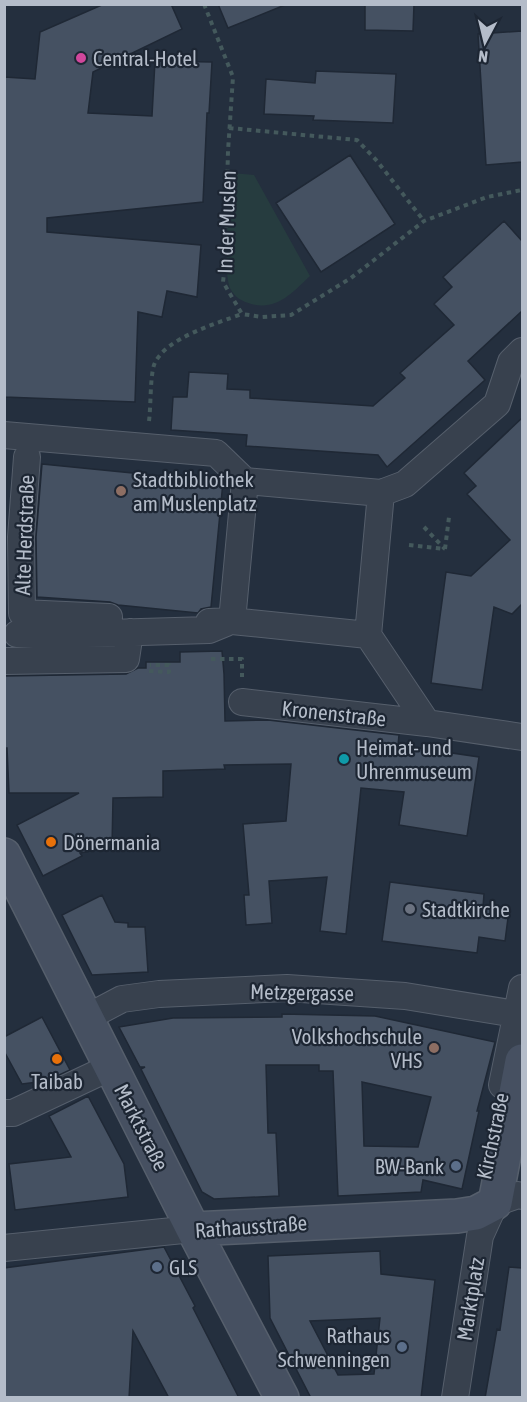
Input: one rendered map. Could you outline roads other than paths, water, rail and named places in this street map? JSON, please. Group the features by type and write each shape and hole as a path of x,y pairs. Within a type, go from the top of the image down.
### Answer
{"main road":[{"name":"Marktstraße","path":"4,855 193,1229 282,1398"},
{"name":"Kirchstraße","path":"498,1204 522,1060"},
{"name":"Rathausstraße","path":"193,1229 457,1215 498,1204"}],"street":[{"path":"4,435 216,453 245,481 381,493 405,484 497,404 511,362 522,351"},
{"name":"Alte Herdstraße","path":"20,623 21,537 27,457"},
{"path":"20,623 40,635 209,630 220,621 245,481"},
{"path":"220,621 368,635 381,493"},
{"path":"20,623 109,617"},
{"path":"5,661 126,659 130,632"},
{"name":"Kronenstraße","path":"368,635 427,723"},
{"name":"Kronenstraße","path":"242,702 427,723 522,737"},
{"name":"Metzgergasse","path":"86,1018 122,999 159,994 287,988 405,996 520,1014"},
{"name":"Kirchstraße","path":"498,1204 522,988"},
{"path":"4,1113 13,1113 111,1067"},
{"name":"Marktplatz","path":"455,1398 480,1236 498,1204"},
{"name":"Rathausstraße","path":"4,1248 193,1229"}],"place":[{"name":"Central-Hotel","path":"81,58"},
{"name":"Stadtbibliothek am Muslenplatz","path":"121,491"},
{"name":"Heimat- und Uhrenmuseum","path":"344,759"},
{"name":"Dönermania","path":"51,842"},
{"name":"Stadtkirche","path":"410,909"},
{"name":"Volkshochschule VHS","path":"434,1048"},
{"name":"Taibab","path":"57,1059"},
{"name":"BW-Bank","path":"456,1166"},
{"name":"GLS","path":"157,1267"},
{"name":"Rathaus Schwenningen","path":"402,1347"}]}
